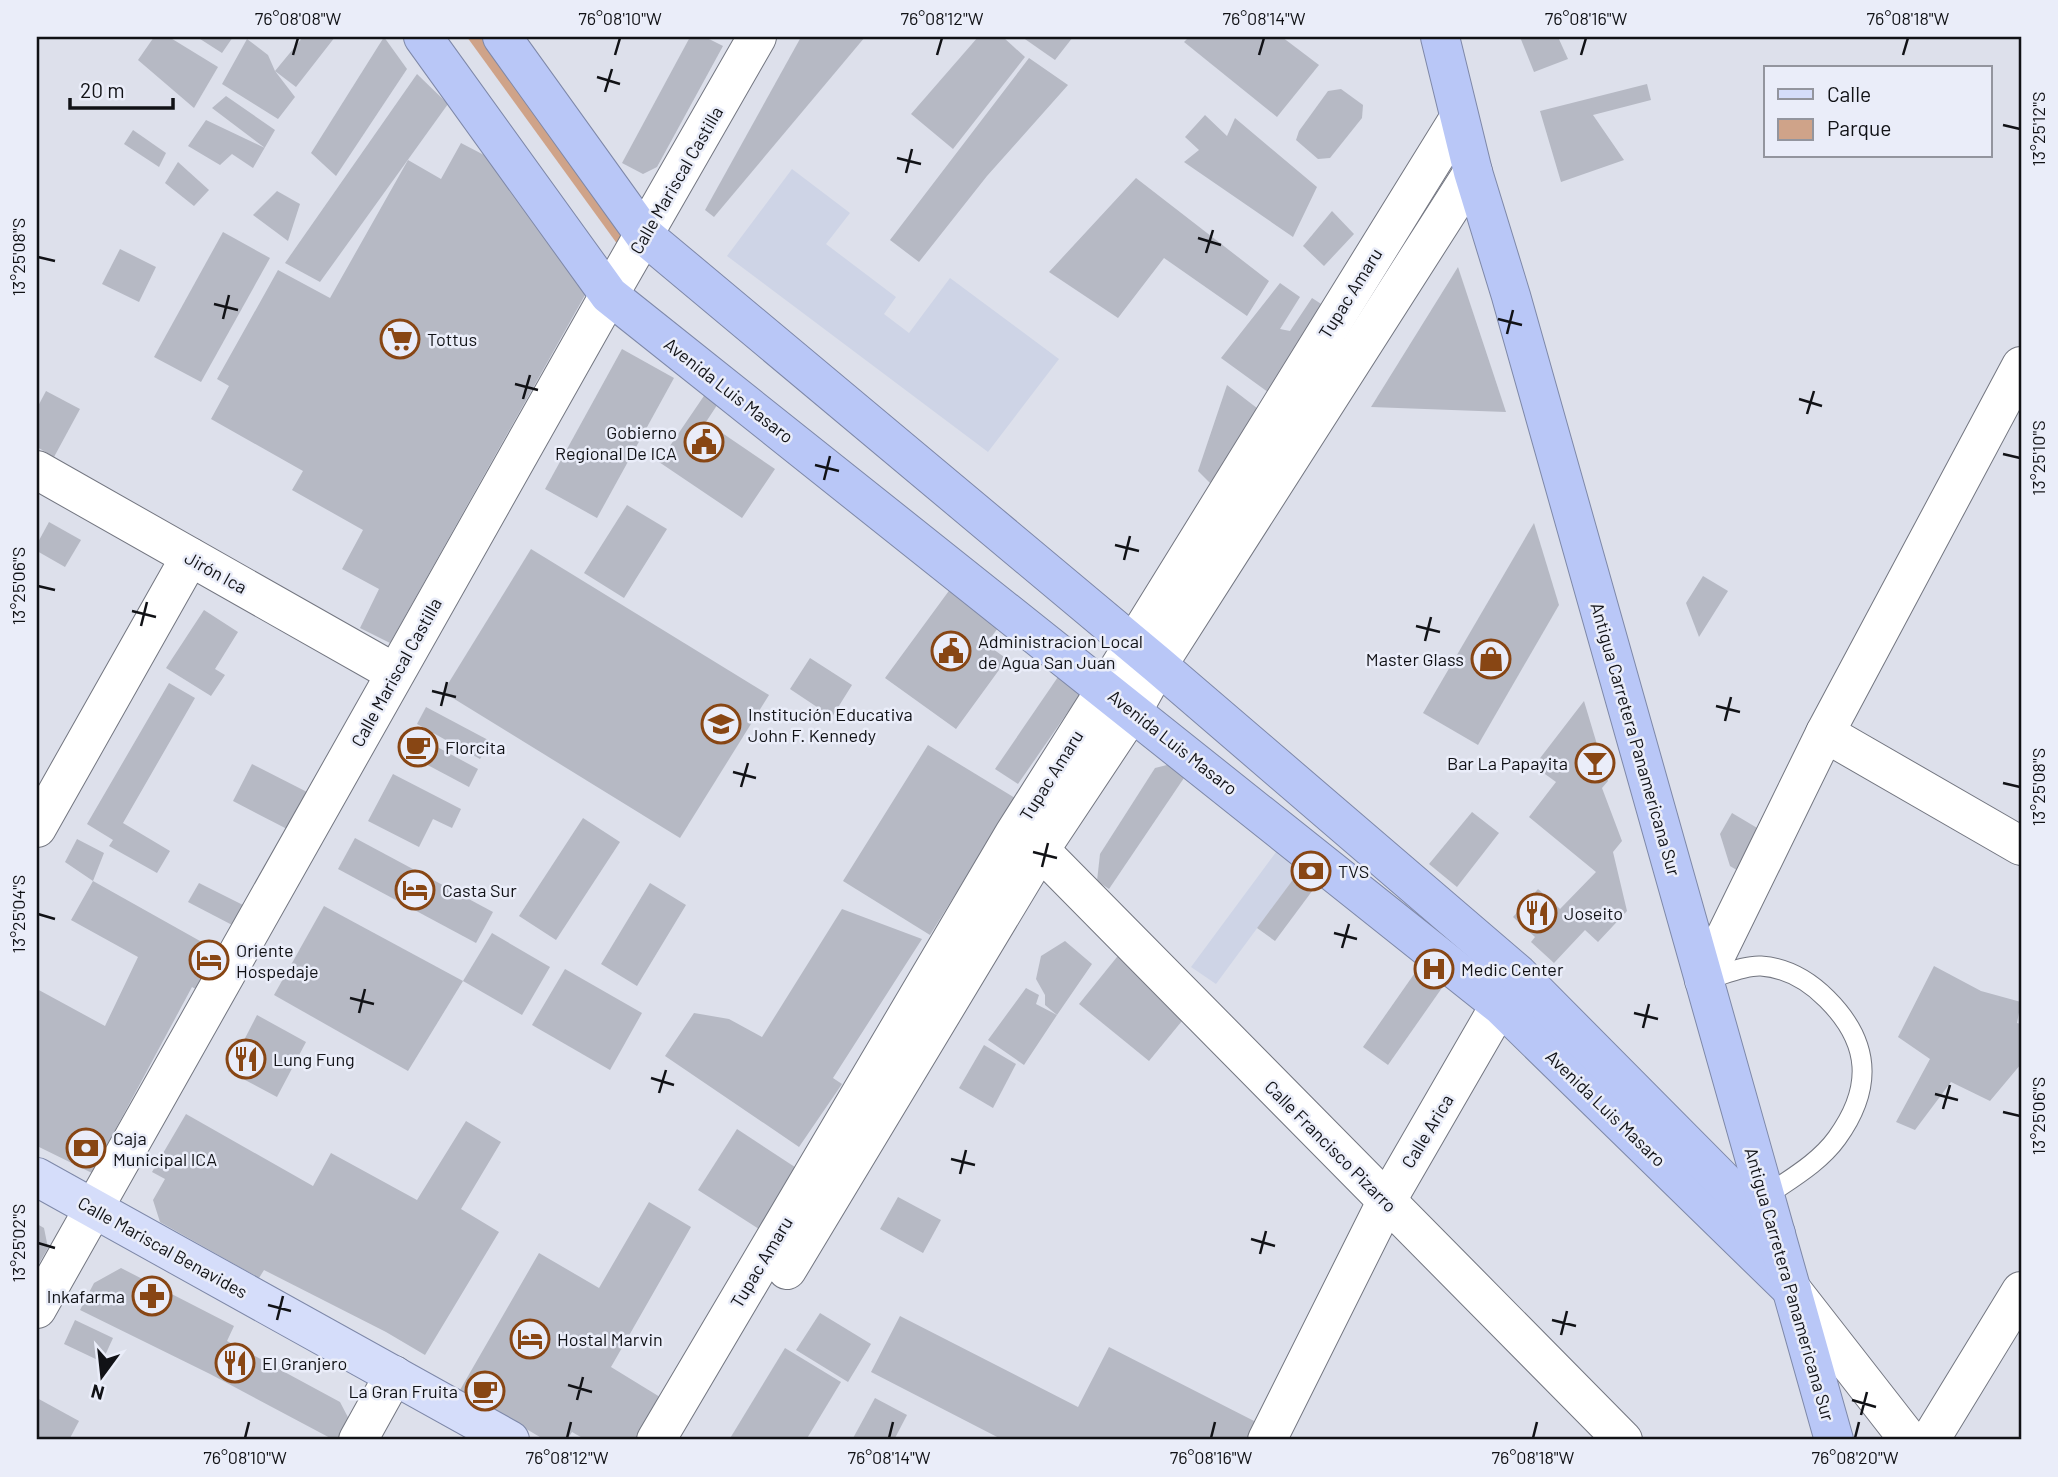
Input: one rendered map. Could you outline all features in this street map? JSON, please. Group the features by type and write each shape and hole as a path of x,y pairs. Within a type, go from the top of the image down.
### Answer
{"highway":[{"name":"Avenida Luis Masaro","path":"423,37 609,295 1119,699 1510,990 1792,1290"},
{"name":"Avenida Luis Masaro","path":"502,37 645,236 1145,655 1776,1234"},
{"name":"Antigua Carretera Panamericana Sur","path":"1440,37 1473,173 1515,310 1834,1440"}],"main road":[{"name":"Calle Mariscal Benavides","path":"37,1177 510,1440"}],"street":[{"name":"Calle Mariscal Castilla","path":"37,1309 757,37"},
{"name":"Tupac Amaru","path":"656,1440 1027,842 1119,699 1459,118"},
{"name":"Tupac Amaru","path":"1145,655 1473,173"},
{"path":"1704,981 1825,733 2021,366"},
{"name":"Jirón Ica","path":"37,470 395,673"},
{"path":"37,828 190,557"},
{"path":"1825,733 2021,846"},
{"name":"Tupac Amaru","path":"685,1440 1027,842"},
{"name":"Calle Francisco Pizarro","path":"1027,842 1623,1440"},
{"name":"Calle Arica","path":"1267,1440 1386,1202 1510,990"},
{"path":"1792,1290 1909,1440"},
{"path":"1930,1440 2021,1291"},
{"path":"358,1440 394,1376"}],"lane":[{"path":"1704,981 1758,966 1787,970 1818,990 1845,1017 1861,1049 1863,1077 1852,1111 1836,1140 1810,1165 1766,1196"}],"shaded area":[{"path":"792,169 850,213 826,244 896,297 884,314 909,333 950,278 1059,359 988,452 727,256"},
{"path":"1282,844 1306,862 1216,984 1191,967"}],"green space":[{"path":"467,37 498,37 631,217 618,245"}],"building":[{"path":"154,37 169,37 218,67 194,108 138,60"},
{"path":"197,37 233,37 222,53"},
{"path":"303,37 335,37 296,87 275,71"},
{"path":"384,37 407,69 336,176 311,153"},
{"path":"690,37 705,37 723,46 657,167 643,174 622,163"},
{"path":"801,37 865,37 714,217 705,210"},
{"path":"978,37 1003,37 1025,57 953,149 911,114"},
{"path":"1022,37 1073,37 1055,60"},
{"path":"1189,37 1282,37 1319,65 1277,117 1184,42"},
{"path":"1520,37 1558,37 1568,59 1534,72"},
{"path":"247,39 268,55 275,71 295,97 278,119 222,84"},
{"path":"1029,58 1068,85 987,176 919,262 890,240"},
{"path":"417,74 448,104 320,282 285,263"},
{"path":"1647,84 1651,100 1593,115 1624,160 1561,182 1540,111"},
{"path":"1341,89 1363,105 1362,118 1330,158 1318,159 1296,140 1299,131 1328,91"},
{"path":"226,96 275,130 265,148 212,108"},
{"path":"1205,115 1227,136 1235,118 1317,187 1293,237 1184,162 1199,150 1185,137"},
{"path":"206,120 265,148 253,168 232,154 220,165 188,146"},
{"path":"133,130 166,153 159,167 124,144"},
{"name":"Tottus","path":"461,143 484,155 585,275 585,295 390,643 360,628 379,589 342,569 363,530 292,490 303,471 211,419 229,386 217,379 278,270 330,298 408,160 441,179"},
{"path":"178,162 209,190 194,206 165,183"},
{"path":"1136,178 1269,281 1247,316 1164,258 1118,318 1049,272"},
{"path":"277,191 300,204 288,241 253,215"},
{"path":"1332,211 1354,234 1324,266 1303,246"},
{"path":"223,232 270,258 201,382 154,357"},
{"path":"120,249 156,267 139,302 102,284"},
{"path":"1458,267 1506,412 1371,407"},
{"path":"1280,283 1300,297 1280,329 1290,331 1312,298 1332,311 1279,400 1221,358"},
{"path":"622,349 674,378 597,518 545,489"},
{"path":"1227,385 1266,415 1219,492 1198,471"},
{"name":"Gobierno Regional De ICA","path":"710,387 723,396 706,422 775,469 742,518 659,462"},
{"path":"46,391 80,409 54,457 37,447 37,408"},
{"path":"627,505 667,529 624,598 584,573"},
{"path":"49,522 81,540 65,567 37,551 37,544"},
{"name":"Master Glass","path":"1534,523 1559,605 1478,745 1423,713"},
{"path":"531,549 769,695 680,838 443,692"},
{"path":"1703,576 1728,591 1699,637 1686,603"},
{"name":"Administracion Local de Agua San Juan","path":"951,588 1001,624 986,644 1007,659 956,729 885,678"},
{"path":"204,610 238,632 215,669 225,675 211,696 166,668"},
{"path":"810,658 852,685 832,717 790,689"},
{"path":"1060,674 1083,690 1018,784 995,769"},
{"path":"169,683 195,698 123,823 170,851 157,873 109,846 113,840 87,824"},
{"path":"1584,701 1608,781 1602,788 1622,841 1613,852 1627,911 1598,942 1585,930 1554,963 1531,942 1535,937 1513,917 1538,889 1560,909 1596,872 1529,817 1556,782 1534,766"},
{"path":"426,707 490,741 480,759 417,724"},
{"path":"415,735 478,769 469,787 405,753"},
{"path":"928,745 1015,798 930,935 843,881"},
{"path":"1175,763 1188,772 1109,889 1097,881 1100,854 1155,768"},
{"path":"252,764 307,792 287,829 233,801"},
{"path":"393,774 461,809 452,828 433,819 419,847 368,821"},
{"path":"1472,812 1499,833 1457,887 1429,864"},
{"path":"1732,813 1764,832 1740,872 1730,866 1720,834"},
{"path":"583,818 620,842 556,940 519,916"},
{"name":"Casta Sur","path":"355,838 493,912 476,943 338,869"},
{"path":"77,839 104,853 93,881 65,862"},
{"path":"1306,862 1324,875 1275,941 1257,928"},
{"path":"93,881 225,955 203,993 192,987 92,1173 37,1146 37,989 105,1026 138,957 71,920"},
{"path":"199,883 247,907 236,927 188,902"},
{"path":"650,883 686,905 637,986 601,964"},
{"path":"324,906 463,981 408,1071 274,995"},
{"path":"842,909 922,939 833,1078 842,1084 799,1147 665,1056 694,1013 729,1019 762,1037"},
{"path":"492,933 550,967 522,1015 463,981"},
{"path":"1065,941 1092,964 1057,1015 1045,1005 1045,995 1036,979 1041,956"},
{"path":"1121,952 1191,1010 1149,1061 1079,1004"},
{"path":"1426,957 1451,975 1388,1065 1363,1047"},
{"path":"1934,966 1981,991 2021,1002 2017,1023 2021,1024 2021,1064 1990,1101 1951,1082 1915,1130 1896,1122 1930,1059 1898,1037"},
{"path":"565,969 642,1013 610,1070 532,1025"},
{"path":"1026,988 1039,995 1036,1004 1057,1015 1024,1065 988,1040"},
{"path":"257,1015 306,1042 277,1097 228,1071"},
{"path":"984,1045 1016,1064 993,1108 959,1088"},
{"path":"186,1114 313,1186 331,1153 417,1200 466,1121 501,1142 461,1209 499,1232 425,1355 386,1332 264,1270 259,1278 160,1222 153,1200 165,1179 152,1172"},
{"path":"737,1129 804,1173 765,1233 698,1190"},
{"path":"898,1197 941,1220 923,1253 880,1229"},
{"path":"649,1202 691,1227 611,1367 673,1405 652,1440 586,1440 572,1432 567,1440 545,1440 460,1390 539,1253 599,1288"},
{"path":"37,1224 44,1228 48,1248 37,1267"},
{"path":"121,1268 234,1326 227,1341 340,1402 352,1425 344,1440 334,1440 210,1374 80,1310 94,1283"},
{"path":"820,1313 871,1344 848,1382 796,1350"},
{"path":"900,1316 1078,1407 1109,1347 1258,1423 1249,1440 1003,1440 871,1372"},
{"path":"75,1320 113,1338 102,1362 64,1344"},
{"path":"785,1348 841,1382 806,1440 729,1440"},
{"path":"37,1398 79,1421 69,1440 37,1440"},
{"path":"875,1398 907,1415 894,1440 852,1440"}],"place":[{"name":"Tottus","path":"400,339"},
{"name":"Gobierno Regional De ICA","path":"704,442"},
{"name":"Administracion Local de Agua San Juan","path":"951,651"},
{"name":"Master Glass","path":"1491,659"},
{"name":"Institución Educativa John F. Kennedy","path":"721,724"},
{"name":"Florcita","path":"418,747"},
{"name":"Bar La Papayita","path":"1595,763"},
{"name":"TVS","path":"1311,871"},
{"name":"Casta Sur","path":"415,890"},
{"name":"Joseito","path":"1537,913"},
{"name":"Oriente Hospedaje","path":"209,960"},
{"name":"Medic Center","path":"1434,969"},
{"name":"Lung Fung","path":"246,1059"},
{"name":"Caja Municipal ICA","path":"86,1148"},
{"name":"Inkafarma","path":"152,1296"},
{"name":"Hostal Marvin","path":"530,1339"},
{"name":"El Granjero","path":"235,1363"},
{"name":"La Gran Fruita","path":"485,1391"}]}
